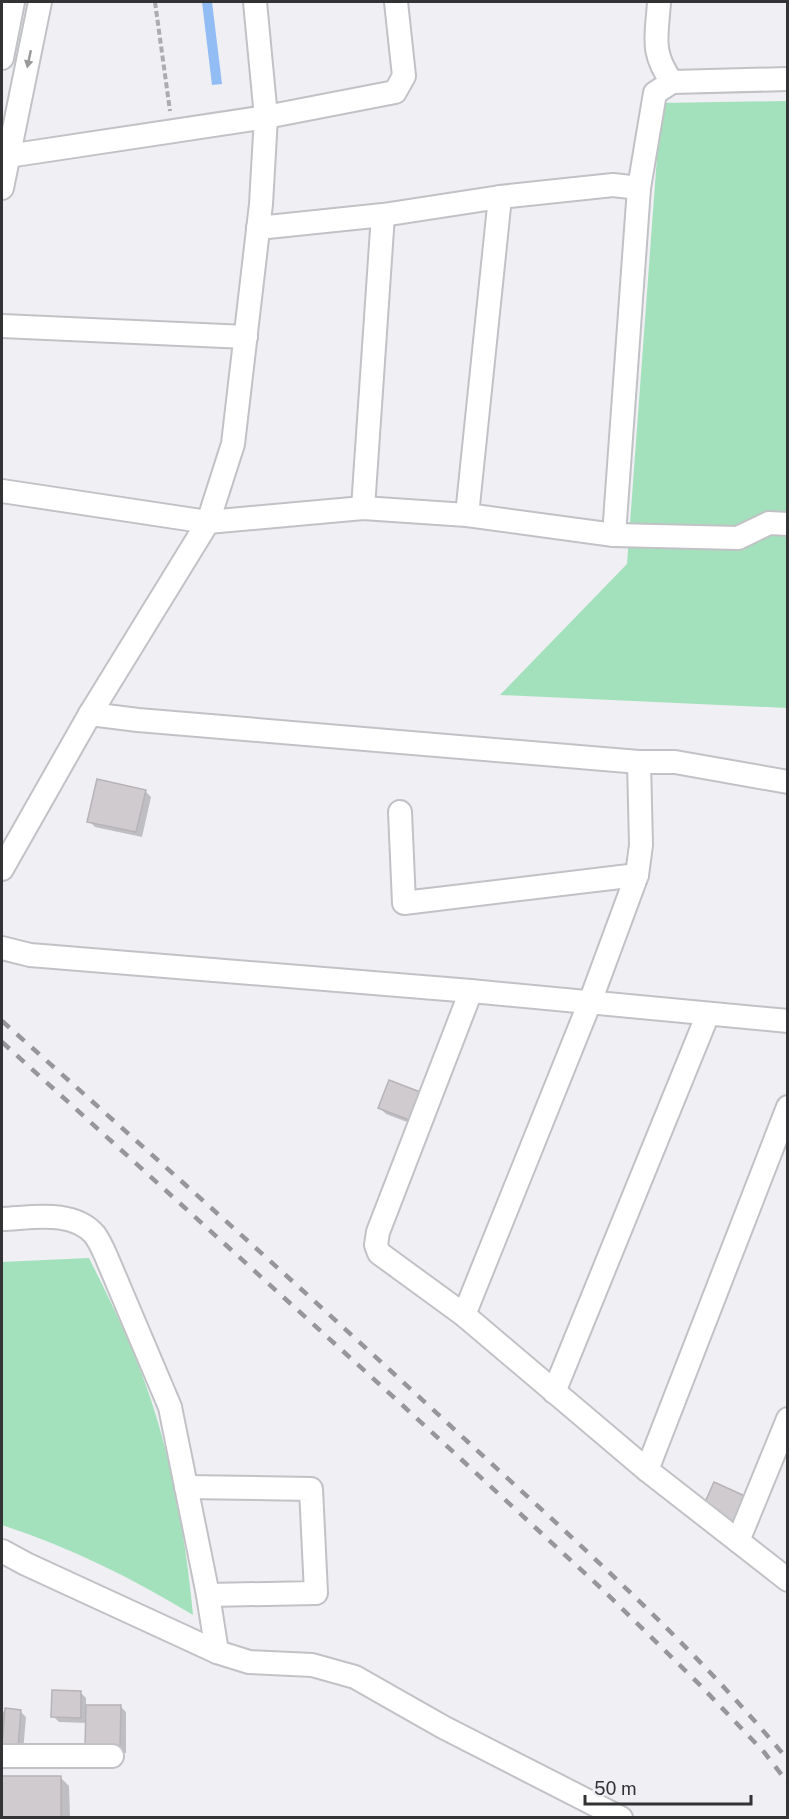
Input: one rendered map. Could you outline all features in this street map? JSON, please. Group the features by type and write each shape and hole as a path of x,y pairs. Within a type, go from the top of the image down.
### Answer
{"street":[{"path":"2,58 13,2"},
{"path":"2,188 5,162 40,2"},
{"path":"2,869 90,714 208,522 233,444 258,228 266,117 255,2"},
{"path":"5,162 396,92 404,76 396,2"},
{"path":"659,2 656,49 661,67 672,82"},
{"path":"614,535 639,188 655,93 672,82 788,79"},
{"path":"258,228 383,215 500,197 613,185 639,188"},
{"path":"466,514 500,197"},
{"path":"363,508 383,215"},
{"path":"2,326 246,337"},
{"path":"2,491 208,522 363,508 466,514 614,535 738,538 769,524 788,524"},
{"path":"90,714 639,762 675,762 788,782"},
{"path":"464,1315 590,1002 636,874 641,845 639,762"},
{"path":"400,812 404,903 636,874"},
{"path":"2,948 30,955 471,991 788,1022"},
{"path":"471,991 378,1232 376,1245 379,1252 464,1315 647,1470 788,1580"},
{"path":"554,1392 708,1014"},
{"path":"647,1470 788,1107"},
{"path":"2,1219 60,1217 78,1222 94,1235 106,1256 170,1407 208,1595 217,1652"},
{"path":"738,1540 788,1419"},
{"path":"186,1487 311,1489 316,1593 208,1595"},
{"path":"2,1551 217,1652 249,1662 312,1665 355,1677 443,1727 621,1818"},
{"path":"2,1756 112,1756"}],"path":[{"path":"155,2 172,132"}],"green space":[{"path":"787,101 787,708 500,695 627,564 661,103"},
{"path":"89,1258 115,1310 145,1382 159,1426 178,1506 193,1615 100,1564 2,1525 2,1262"}],"water":[{"path":"202,2 212,2 222,84 212,85"}],"building":[{"path":"97,779 146,790 136,832 87,822"},
{"path":"389,1080 428,1095 417,1123 378,1108"},
{"path":"714,1482 747,1497 733,1532 701,1511"},
{"path":"52,1690 81,1691 81,1718 51,1717"},
{"path":"86,1705 121,1705 120,1747 85,1747"},
{"path":"5,1708 21,1710 18,1747 2,1745"},
{"path":"2,1776 61,1776 61,1818 2,1818"}],"railway":[{"path":"2,1021 295,1283 593,1557 674,1635 788,1760"},
{"path":"2,1042 603,1590 701,1686 764,1752 788,1783"}]}
